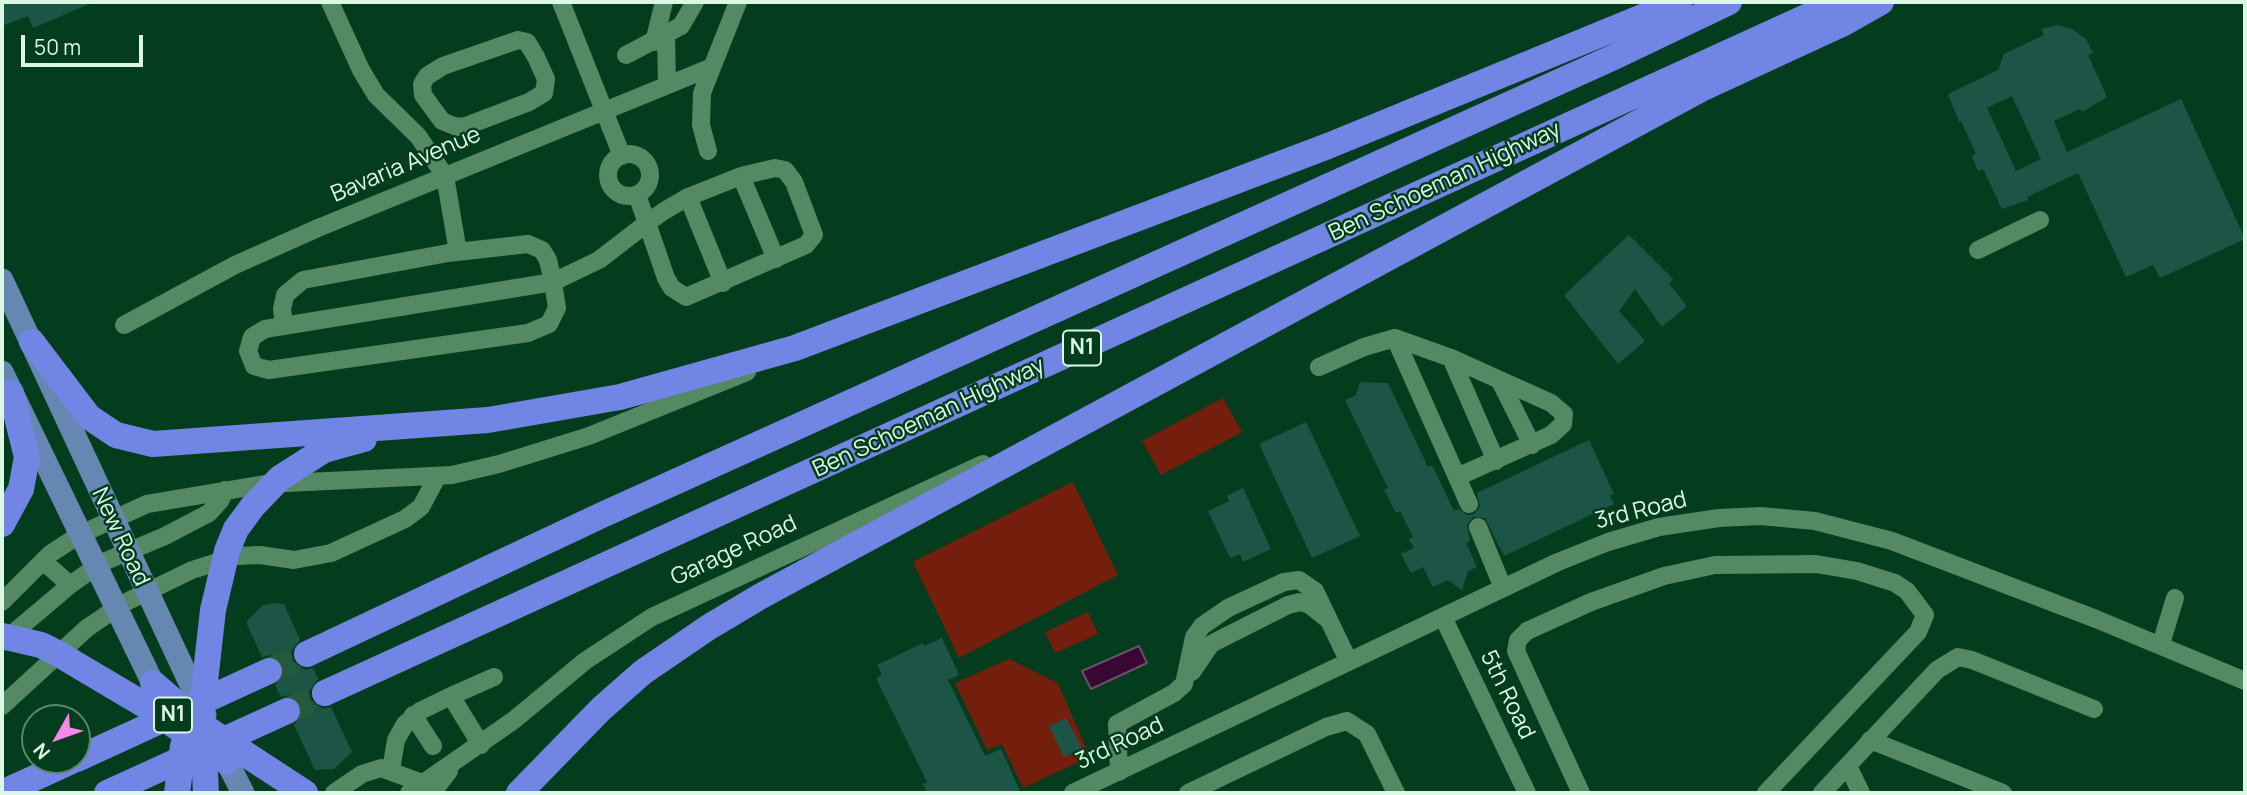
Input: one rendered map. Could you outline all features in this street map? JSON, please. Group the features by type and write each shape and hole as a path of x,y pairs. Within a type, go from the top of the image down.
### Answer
{"highway":[{"path":"177,793 193,728 227,551 236,529 260,498 280,478 311,457 341,444 435,425 548,411 620,397 795,348 1328,146 1679,2"},
{"name":"Ben Schoeman Highway","path":"307,654 602,515 1614,57 1729,2"},
{"name":"Ben Schoeman Highway","path":"325,694 1839,2"},
{"path":"512,793 527,785 601,709 643,672 709,627 1702,89 1844,23 1881,2"},
{"path":"32,342 89,417 116,435 132,440 180,444 324,430 435,425"},
{"path":"2,524 21,489 27,457 7,383"},
{"path":"2,636 41,645 57,653 304,793"},
{"name":"N1","path":"91,752 269,671"},
{"path":"188,679 193,728 206,793"},
{"path":"153,683 227,762"},
{"name":"N1","path":"107,793 287,711"},
{"name":"N1","path":"2,793 43,774"}],"main road":[{"name":"New Road","path":"2,280 98,491 188,679"},
{"name":"New Road","path":"7,383 153,683"},
{"path":"227,762 243,793"}],"street":[{"path":"330,2 361,70 376,95 418,136 445,176 458,252"},
{"path":"561,2 622,156"},
{"path":"664,2 660,39 667,85"},
{"path":"626,55 681,26 695,2"},
{"path":"708,151 701,125 701,107 712,67 738,2"},
{"path":"518,40 527,42 546,79 544,93 529,102 466,126 457,127 442,121 422,91 427,76 443,66 506,43 518,40"},
{"name":"Bavaria Avenue","path":"124,325 235,265 605,109 712,67"},
{"path":"418,136 442,121"},
{"path":"622,156 636,156 647,165 650,179 643,191 637,195 622,195 611,186 609,172 622,156"},
{"path":"284,325 282,309 285,295 303,280 458,252 528,244 536,246 545,255 553,282 556,315 549,324 528,333 269,370 257,369 250,361 248,352 252,337 265,329 553,282 599,260 648,223 688,197 741,176 775,168 785,170 794,182 813,228 812,240 776,259 691,296 679,294 666,278 648,223 637,195"},
{"path":"741,176 776,259"},
{"path":"688,197 723,283"},
{"path":"1978,250 2040,220"},
{"path":"1395,338 1469,504"},
{"path":"1319,367 1364,347 1395,338 1451,358 1500,380 1551,404 1564,414 1563,424 1559,429 1532,445 1457,477"},
{"path":"2,602 43,561 79,535 147,504 266,484 437,477 499,464 589,436 738,376 795,348"},
{"path":"1451,358 1496,460"},
{"path":"1500,380 1532,445"},
{"name":"Garage Road","path":"421,790 585,661 652,617 942,481 1059,435"},
{"path":"6,697 87,628 124,603 192,570 237,556 260,555 294,560 331,552 405,519 421,507 437,477"},
{"path":"2,644 69,585 101,563 165,536 209,513 220,501 225,490"},
{"name":"3rd Road","path":"1073,793 1503,588 1608,542 1659,527 1719,518 1775,517 1815,521 1892,541 2161,644 2245,681"},
{"path":"1478,527 1503,588"},
{"path":"43,561 69,585"},
{"path":"1581,793 1516,651 1518,640 1527,631 1591,602 1640,584 1715,565 1816,564 1857,571 1895,583 1907,591 1924,615 1918,632 1766,793"},
{"path":"2161,644 2175,598"},
{"path":"1119,772 1117,724 1174,693 1184,684 1211,644 1288,605 1300,602 1310,605 1329,620 1349,662"},
{"name":"5th Road","path":"1443,617 1527,793"},
{"path":"1822,793 1937,670 1958,657 1972,660 2094,709"},
{"path":"391,770 396,740 414,715 494,677"},
{"path":"451,696 481,745"},
{"path":"414,715 433,746"},
{"path":"1188,793 1326,727 1347,721 1367,734 1396,793"},
{"path":"1871,740 2003,793"},
{"path":"1847,766 1861,793"},
{"path":"334,793 373,769 391,770 421,790"}],"shaded area":[{"path":"1223,398 1242,432 1161,475 1142,441"},
{"path":"1073,482 1118,575 959,658 913,562"},
{"path":"1088,612 1098,634 1055,653 1045,632"},
{"path":"1139,646 1147,663 1091,689 1082,671"},
{"path":"1009,659 1058,683 1090,757 1023,788 1002,744 987,750 955,683"}],"building":[{"path":"2,2 94,2 33,28 28,16 2,26"},
{"path":"2058,25 2072,29 2086,39 2093,53 2088,55 2107,97 2082,112 2080,109 2054,121 2067,152 2181,99 2245,239 2160,278 2153,265 2126,277 2078,173 2027,197 2028,200 2002,209 1983,169 1978,171 1972,156 1976,154 1948,94 1998,70 2004,54 2044,35 2041,29","holes":["2012,96 2041,159 2016,171 1987,108"]},
{"path":"1629,235 1673,279 1669,284 1687,306 1662,327 1635,289 1619,311 1645,341 1618,364 1564,295"},
{"path":"1360,382 1388,383 1428,467 1432,465 1454,511 1459,509 1467,515 1474,514 1480,506 1477,493 1589,440 1614,494 1610,495 1614,504 1504,556 1485,518 1473,517 1467,525 1470,541 1466,543 1477,567 1468,571 1462,590 1448,580 1433,587 1423,567 1411,573 1401,554 1414,548 1409,539 1413,537 1400,511 1396,513 1384,490 1388,488 1345,400 1356,395"},
{"path":"1306,422 1360,536 1312,558 1259,444"},
{"path":"1243,488 1271,549 1243,562 1240,554 1230,558 1208,511 1229,501 1227,496"},
{"path":"284,604 300,640 291,652 293,661 305,670 313,668 318,679 309,691 311,700 323,709 331,707 352,752 334,769 315,770 294,725 303,713 301,704 289,695 281,697 275,685 285,673 283,664 271,655 262,657 246,622 262,606"},
{"path":"942,638 959,675 948,680 985,756 1001,749 1021,793 927,793 923,784 927,782 876,678 882,675 877,665 923,643 924,646"},
{"path":"1066,718 1082,748 1064,757 1049,726"}],"tunnel":[{"path":"269,671 307,654"},
{"path":"287,711 325,693"}]}
